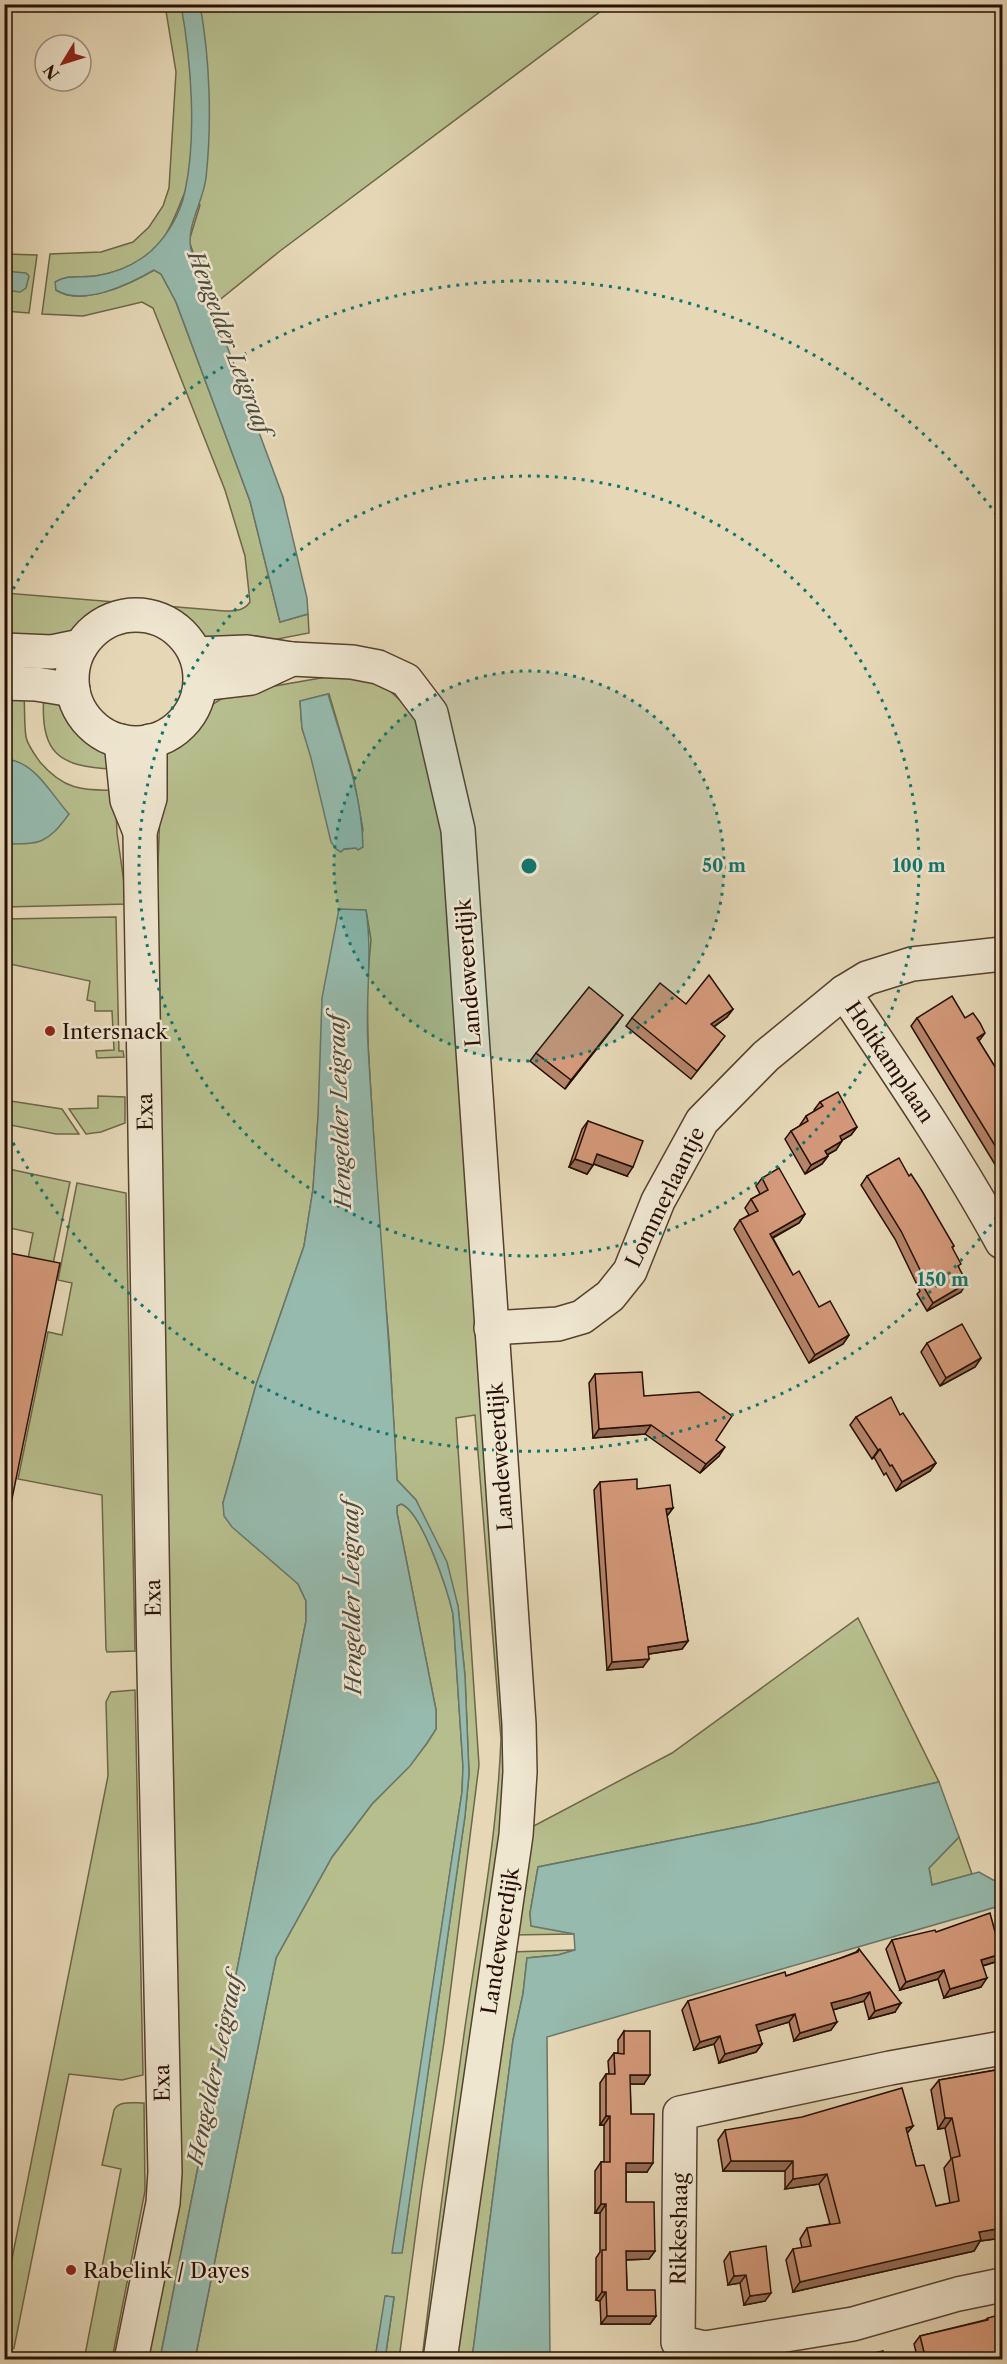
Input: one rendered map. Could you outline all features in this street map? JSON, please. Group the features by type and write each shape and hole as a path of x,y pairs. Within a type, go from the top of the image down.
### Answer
{"street":[{"path":"141,614 163,620 183,634 198,669 195,704 184,721 169,734 135,741 98,731 82,713 73,690 74,660 81,645 96,628 117,617 141,614"},
{"path":"4,650 52,652 81,645"},
{"name":"Landeweerdijk","path":"198,669 251,678 291,659 352,662 378,667 406,680 431,713 458,830 519,1724 520,1772 516,1835 440,2360"},
{"path":"4,683 36,684 73,690"},
{"name":"Exa","path":"131,2360 163,2203 165,2172 140,832 150,798 135,741"},
{"name":"Holtkamplaan","path":"1002,954 912,964 867,978 844,992 930,1121 980,1201 1002,1242"},
{"name":"Lommerlaantje","path":"491,1328 558,1324 582,1317 610,1296 630,1271 658,1201 702,1121 766,1056 844,992"},
{"name":"Rikkeshaag","path":"1002,2048 890,2068 680,2113 678,2342 705,2348 853,2325 958,2294 1002,2285"}],"green space":[{"path":"165,5 609,5 280,251 212,306 189,241 200,205 185,192 165,236 148,255 132,265 113,272 96,276 66,278 56,282 56,290 67,295 79,296 106,292 154,270 161,274 176,302 250,501 280,622 308,614 309,633 262,642 204,638 168,613 153,608 134,606 106,612 78,633 5,641 5,593 229,611 239,610 250,602 245,556 225,490 153,308 142,302 83,316 42,314 50,254 101,252 133,242 149,227 163,206 169,188 176,72"},
{"path":"5,254 37,255 29,313 5,311"},
{"path":"332,676 378,682 404,704 419,724 446,846 460,1028 507,1803 431,2359 422,2359 458,2075 496,1813 501,1739 475,1415 456,1418 479,1765 444,2042 399,2359 385,2359 394,2298 386,2296 375,2359 195,2359 276,1958 332,1857 372,1804 410,1765 436,1729 436,1710 397,1513 397,1506 401,1504 409,1510 425,1536 440,1571 453,1614 463,1767 462,1792 393,2253 402,2252 465,1816 469,1774 465,1676 458,1606 416,1500 397,1480 368,1043 367,984 371,940 366,910 318,1117 313,1189 304,1246 256,1385 223,1503 298,1584 306,1601 306,1621 160,2359 144,2360 174,2208 155,939 162,762 181,734 202,711 229,694","holes":["329,694 353,775 363,830 357,848 344,849 302,728 300,701"]},
{"path":"4,695 24,695 26,737 30,747 48,771 65,783 83,789 115,790 117,833 127,904 5,907"},
{"path":"44,695 65,707 86,725 104,747 113,769 79,765 56,753 45,731"},
{"path":"116,917 119,1051 123,1051 124,1057 97,1058 96,1051 114,1050 112,1011 95,1011 95,1002 87,1000 90,981 5,963 5,919"},
{"path":"98,1096 125,1097 125,1123 101,1132 86,1134 69,1109 98,1108"},
{"path":"4,1100 62,1109 79,1134 56,1134 5,1124"},
{"path":"4,1168 70,1182 52,1269 27,1264 33,1233 5,1227 5,1205 9,1184 5,1183"},
{"path":"77,1183 126,1193 135,1651 107,1652 106,1649 102,1495 18,1479 48,1332 62,1335 72,1283 58,1280"},
{"path":"858,1618 939,1782 758,1823 538,1867 530,1913 531,1925 574,1934 511,1935 528,1829 672,1753"},
{"path":"135,1690 143,2075 122,2080 69,2074 14,2348 5,2354 5,2294 108,1776 106,1702 111,1692"},
{"path":"959,1837 972,1874 932,1885 929,1868"},
{"path":"575,1950 558,1955 527,1958 523,1994 513,2040 472,2359 453,2360 509,1952"},
{"path":"123,2103 144,2103 145,2191 112,2359 88,2359 89,2356 85,2355 121,2169 102,2165 114,2110"}],"water":[{"path":"181,5 200,5 209,91 206,178 191,232 191,249 283,497 307,598 308,614 280,622 250,501 176,302 161,274 154,270 120,287 93,295 67,295 56,290 55,282 60,280 107,274 142,258 164,237 179,210 189,169 192,122 188,50"},
{"path":"5,271 26,273 29,276 26,288 20,292 5,290"},
{"path":"328,694 351,769 359,808 363,847 358,850 356,848 344,849 341,852 331,842 302,728 300,701"},
{"path":"5,759 25,765 41,779 69,814 49,837 27,844 5,844"},
{"name":"Hengelder Leigraaf","path":"339,909 366,910 369,944 368,1045 397,1480 416,1500 447,1562 458,1606 465,1676 469,1774 465,1816 402,2253 392,2253 462,1792 463,1767 453,1614 440,1571 425,1536 409,1510 401,1504 397,1506 397,1513 436,1710 436,1729 410,1766 372,1804 332,1857 276,1958 195,2359 160,2359 306,1621 306,1601 298,1584 232,1527 224,1516 223,1503 256,1385 304,1246 313,1189 322,998"},
{"path":"939,1782 959,1837 929,1868 932,1885 979,1872 993,1880 1002,1880 1002,1896 996,1907 547,2037 550,2359 472,2359 513,2040 523,1994 527,1958 558,1955 575,1950 574,1934 531,1926 530,1913 538,1867 758,1823"},
{"path":"385,2296 394,2297 385,2359 375,2359"}],"building":[{"path":"709,975 733,1009 711,1024 725,1036 697,1071 632,1018 660,983 686,1004"},
{"path":"589,987 623,1015 571,1080 536,1053"},
{"path":"952,996 965,1018 973,1013 980,1023 985,1033 977,1038 1002,1078 1002,1157 917,1018"},
{"path":"838,1092 857,1127 840,1136 842,1141 825,1151 828,1156 811,1165 791,1131 808,1121 806,1116 823,1106 820,1102"},
{"path":"588,1121 643,1141 633,1167 597,1154 593,1165 575,1159"},
{"path":"899,1158 909,1176 911,1174 922,1191 954,1246 952,1247 961,1264 958,1266 967,1283 933,1303 923,1286 927,1284 901,1231 867,1176"},
{"path":"779,1168 805,1214 770,1234 793,1275 799,1271 819,1307 830,1301 849,1335 815,1355 740,1220 758,1211 751,1199 768,1190 762,1178"},
{"path":"4,1181 9,1181 4,1201"},
{"path":"4,1252 60,1263 4,1538"},
{"path":"962,1324 981,1358 946,1378 927,1343"},
{"path":"642,1372 644,1396 699,1392 732,1416 716,1440 725,1447 706,1464 651,1425 599,1429 595,1374"},
{"path":"891,1397 900,1415 903,1413 936,1463 902,1482 856,1417"},
{"path":"637,1479 637,1489 670,1485 673,1508 666,1509 688,1641 648,1647 649,1659 612,1662 600,1482"},
{"path":"990,1913 1001,1954 981,1960 987,1978 950,1989 944,1970 906,1982 892,1940 935,1930 936,1932"},
{"path":"859,1949 901,2003 875,2011 870,1992 831,2003 837,2022 800,2033 795,2014 756,2025 762,2044 725,2054 720,2036 700,2042 688,2001 785,1972 786,1976 858,1952"},
{"path":"624,2031 650,2031 650,2075 630,2075 631,2114 654,2114 653,2163 626,2163 626,2202 654,2202 655,2251 626,2251 627,2290 655,2290 656,2316 607,2316 606,2292 602,2292 602,2250 606,2250 606,2204 601,2204 601,2162 610,2162 610,2116 606,2116 606,2074 615,2074 614,2053 624,2054"},
{"path":"1002,2069 1002,2228 979,2232 981,2240 800,2282 793,2249 811,2246 807,2228 840,2223 827,2174 793,2179 793,2161 731,2161 725,2130 802,2117 902,2088 913,2126 906,2128 916,2166 924,2165 936,2206 959,2201 952,2158 960,2156 952,2118 945,2118 939,2080"},
{"path":"766,2246 771,2293 750,2296 746,2275 734,2276 730,2252"},
{"path":"1002,2314 1002,2360 926,2360 920,2336 988,2320 988,2318"},
{"path":"883,2351 884,2360 845,2360"}],"place":[{"name":"Intersnack","path":"50,1031"},
{"name":"Rabelink / Dayes","path":"71,2270"}]}
